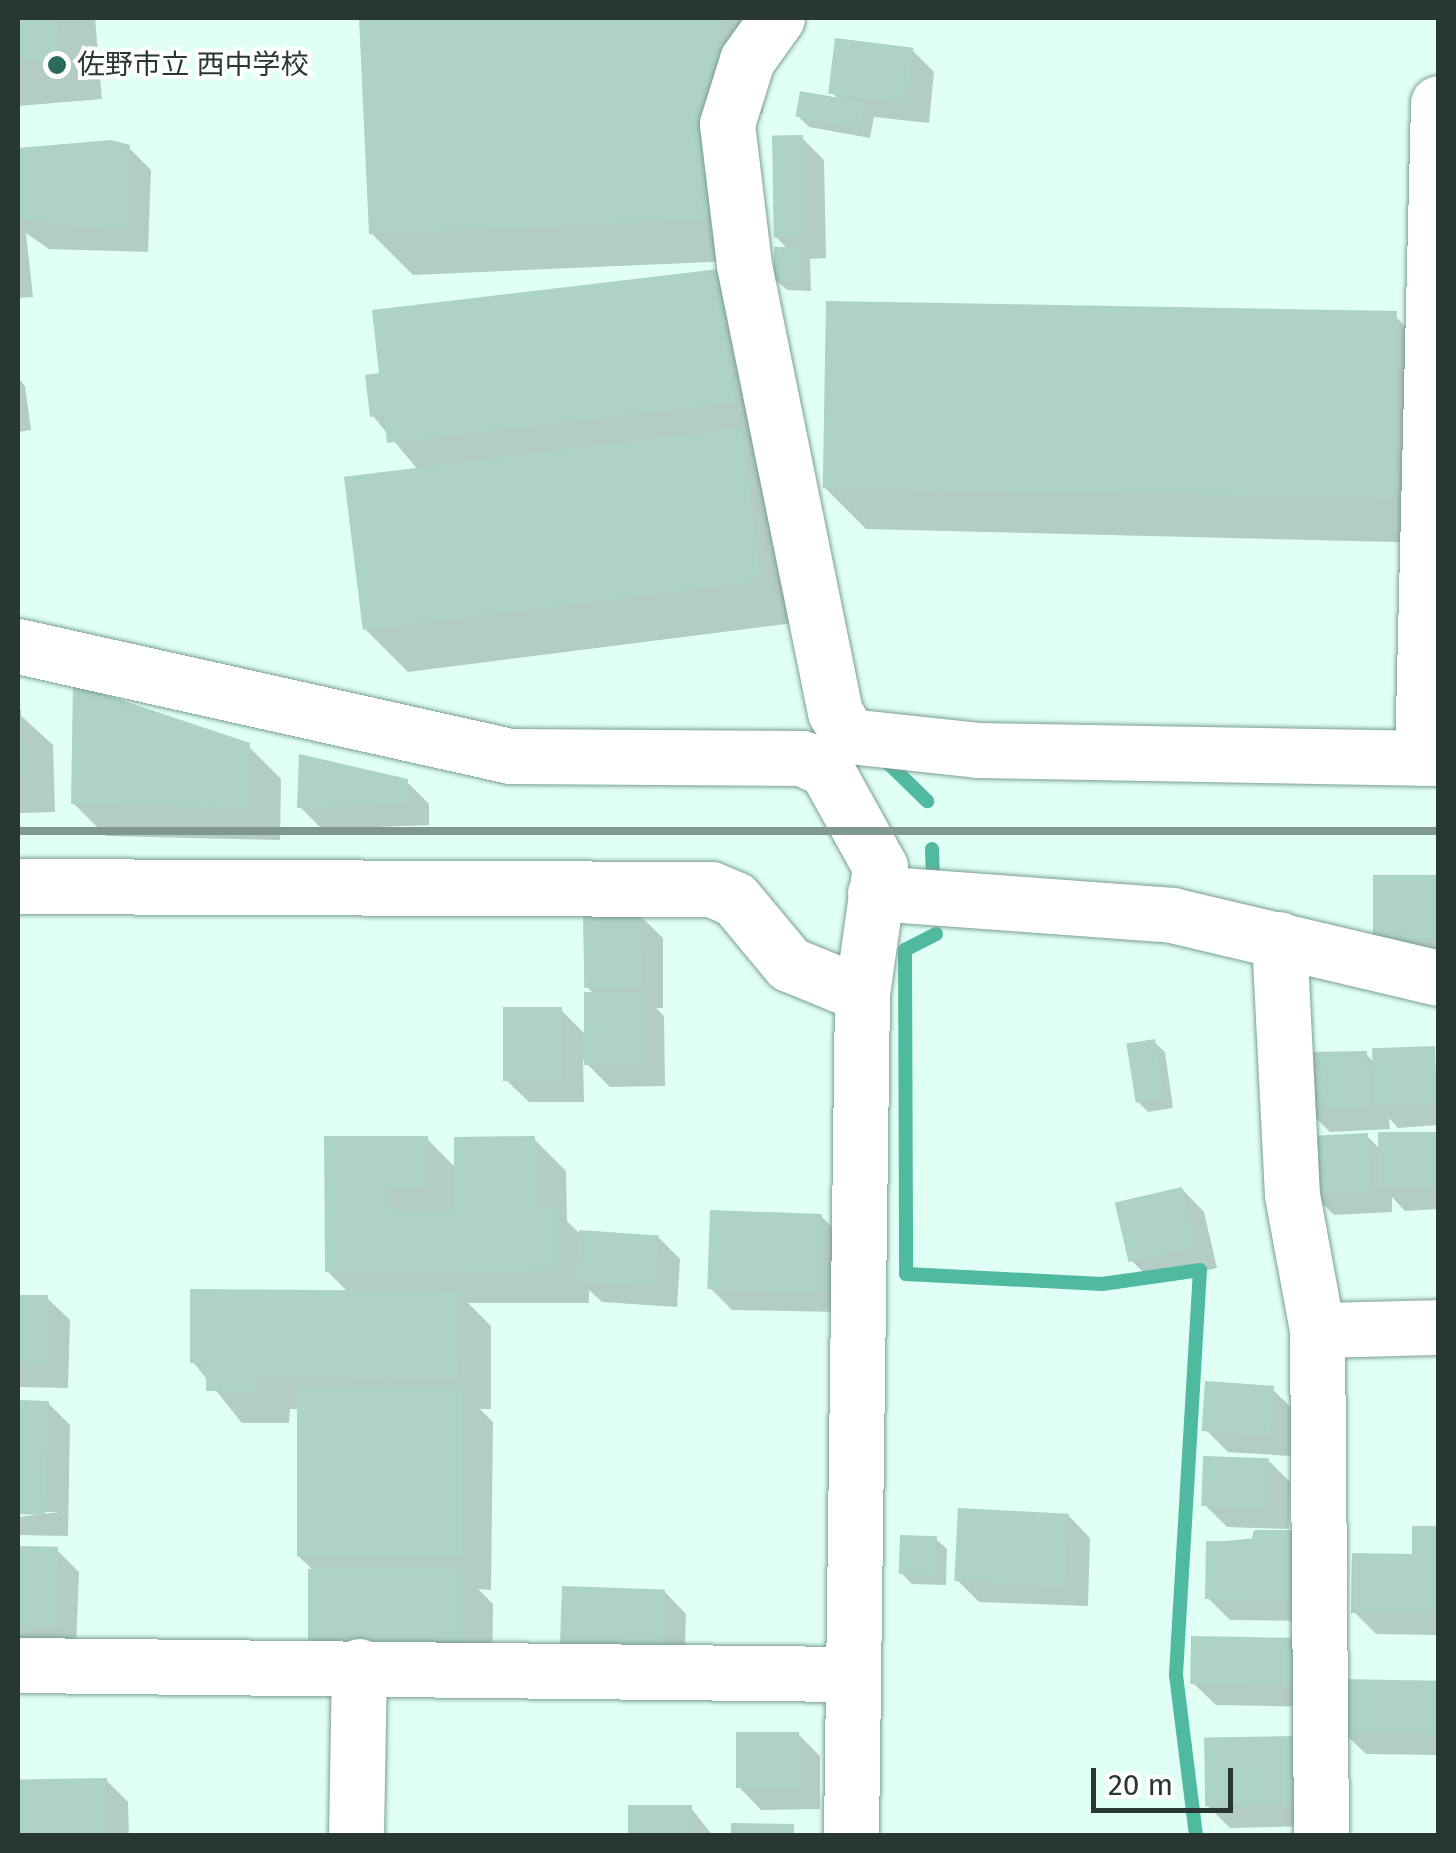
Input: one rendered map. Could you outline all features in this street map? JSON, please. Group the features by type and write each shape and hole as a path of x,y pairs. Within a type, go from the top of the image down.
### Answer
{"street":[{"path":"778,18 747,60 727,124 744,266 835,712 837,752 880,867 862,994 851,1836"},
{"path":"18,646 510,756 802,758 837,752 977,750 1430,758 1438,103"},
{"path":"18,886 711,889 736,899 789,964 862,994"},
{"path":"875,893 1082,903 1280,939 1438,978"},
{"path":"1280,939 1292,1195 1318,1330 1321,1836"},
{"path":"1318,1330 1438,1327"},
{"path":"18,1664 852,1674"},
{"path":"356,1836 359,1666"}],"building":[{"path":"18,18 58,18 61,58 18,62"},
{"path":"359,18 720,18 722,72 711,73 717,219 369,234"},
{"path":"835,38 913,48 907,103 828,94"},
{"path":"800,91 865,102 860,128 795,117"},
{"path":"803,135 805,237 774,238 772,136"},
{"path":"111,140 130,145 127,231 18,220 18,148"},
{"path":"774,247 801,247 801,281 774,281"},
{"path":"719,269 735,402 387,443 384,415 370,417 365,375 379,373 372,310"},
{"path":"826,301 1397,311 1394,498 823,488"},
{"path":"742,428 761,581 363,630 344,477"},
{"path":"73,684 250,743 248,808 71,804"},
{"path":"21,710 24,780 18,780"},
{"path":"299,754 408,779 408,804 297,808"},
{"path":"1373,875 1438,875 1438,941 1373,941"},
{"path":"641,913 642,987 584,988 583,914"},
{"path":"584,992 643,992 643,1065 584,1065"},
{"path":"503,1007 562,1007 562,1081 503,1081"},
{"path":"1155,1039 1164,1098 1136,1103 1126,1044"},
{"path":"1435,1046 1437,1103 1374,1105 1372,1048"},
{"path":"1367,1051 1368,1108 1305,1109 1304,1052"},
{"path":"1378,1132 1438,1132 1438,1186 1378,1186"},
{"path":"1368,1133 1371,1191 1310,1194 1307,1136"},
{"path":"324,1136 428,1136 428,1188 388,1189 389,1210 454,1210 454,1137 535,1136 535,1208 557,1208 557,1271 325,1272"},
{"path":"1182,1187 1196,1246 1128,1262 1115,1203"},
{"path":"710,1210 822,1214 819,1293 707,1289"},
{"path":"579,1230 659,1236 655,1286 575,1281"},
{"path":"190,1289 460,1291 459,1378 258,1377 257,1391 206,1391 206,1363 190,1363"},
{"path":"18,1295 48,1295 48,1366 18,1366"},
{"path":"1205,1381 1274,1386 1270,1436 1202,1431"},
{"path":"297,1386 462,1386 462,1556 297,1556"},
{"path":"18,1400 49,1401 45,1515 18,1514"},
{"path":"1203,1456 1269,1458 1267,1508 1201,1506"},
{"path":"958,1508 1069,1514 1065,1587 954,1581"},
{"path":"1412,1526 1438,1526 1438,1614 1351,1613 1352,1553 1412,1554"},
{"path":"1254,1530 1304,1530 1304,1600 1205,1599 1206,1541 1251,1542"},
{"path":"900,1535 937,1536 936,1575 899,1574"},
{"path":"18,1546 58,1547 57,1627 18,1626"},
{"path":"308,1569 461,1569 461,1644 308,1644"},
{"path":"562,1586 665,1590 663,1656 560,1652"},
{"path":"1191,1636 1304,1638 1303,1686 1190,1684"},
{"path":"1341,1679 1438,1681 1437,1735 1340,1733"},
{"path":"736,1732 799,1732 799,1788 736,1788"},
{"path":"1296,1736 1297,1805 1205,1807 1204,1738"},
{"path":"107,1778 108,1836 19,1836 18,1780"},
{"path":"628,1805 692,1805 692,1836 628,1836"},
{"path":"731,1823 794,1824 794,1836 731,1836"}],"waterway":[{"path":"883,758 927,801"},
{"path":"932,849 933,872"},
{"path":"936,934 905,950 906,1274 1102,1284 1200,1270 1176,1675 1196,1836"}],"railway":[{"path":"18,831 1438,831"}],"place":[{"name":"佐野市立 西中学校","path":"57,65"}]}
